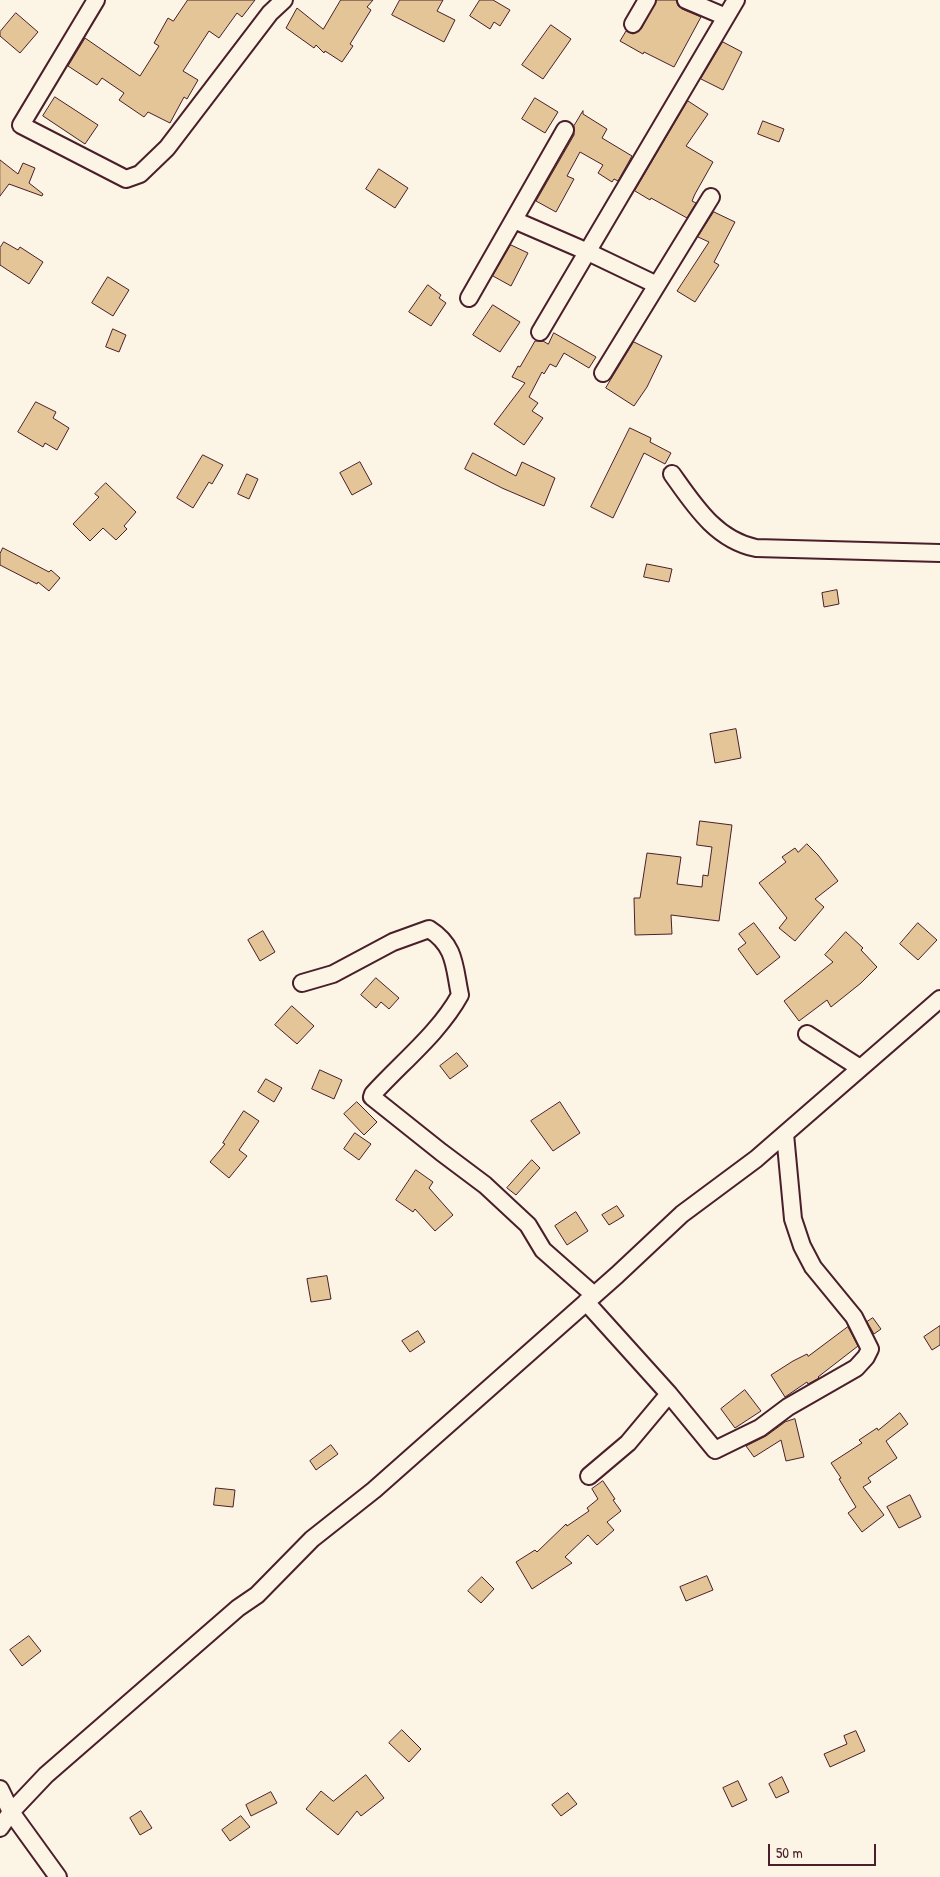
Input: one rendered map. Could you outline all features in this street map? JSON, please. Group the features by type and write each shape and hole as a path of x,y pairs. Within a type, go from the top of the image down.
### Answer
{"street":[{"path":"96,0 21,124 126,180 140,174 167,148 270,13 284,0"},
{"path":"633,24 647,0"},
{"path":"686,0 726,17"},
{"path":"540,332 736,0"},
{"path":"469,298 565,130"},
{"path":"603,373 711,197"},
{"path":"514,220 657,285"},
{"path":"672,474 703,517 726,536 744,546 756,548 940,552"},
{"path":"302,983 333,974 393,942 429,929 441,937 451,951 460,995 452,1009 377,1089 372,1097 485,1185 528,1225 543,1250 590,1299 715,1450 760,1428 788,1407 856,1368 866,1357 870,1349 854,1317 813,1267 802,1246 793,1219 785,1134"},
{"path":"0,1828 11,1812 46,1775 238,1608 257,1595 312,1539 374,1490 590,1299 682,1214 756,1159 940,999"},
{"path":"807,1034 860,1068"},
{"path":"590,1476 628,1443 669,1394"},
{"path":"0,1789 11,1812 58,1877"}],"building":[{"path":"188,0 255,0 242,17 237,13 219,38 209,31 183,71 198,80 187,99 184,97 170,123 148,112 144,117 119,100 124,93 102,78 97,85 68,66 85,38 140,76 159,46 154,43 168,18 173,21"},
{"path":"341,0 373,0 367,7 371,10 350,44 353,46 342,62 325,51 324,53 316,45 314,48 286,28 297,8 323,29"},
{"path":"400,0 443,0 437,11 455,20 444,42 392,15"},
{"path":"480,0 493,0 510,10 500,26 494,22 490,29 470,16"},
{"path":"657,0 676,0 678,6 682,9 701,17 674,67 644,52 643,54 620,41 626,31 633,34 641,29"},
{"path":"16,13 38,32 20,53 0,36 0,32"},
{"path":"551,25 571,39 543,79 522,65"},
{"path":"723,42 742,52 723,90 701,79"},
{"path":"55,97 98,125 85,144 43,116"},
{"path":"535,98 558,112 545,133 522,119"},
{"path":"688,101 708,114 686,146 713,162 695,194 692,201 696,203 687,218 635,191"},
{"path":"583,111 583,114 607,129 602,138 632,156 618,181 614,179 612,182 598,173 603,165 580,152 567,176 574,179 556,212 536,201 574,135 574,126"},
{"path":"763,121 784,129 779,142 758,134"},
{"path":"0,160 18,174 23,163 35,168 29,183 43,194 42,196 9,184 0,196"},
{"path":"379,169 408,188 395,208 366,189"},
{"path":"714,212 735,222 714,262 719,265 695,302 677,291 709,242 698,237"},
{"path":"4,242 18,250 20,247 43,262 29,284 0,265 0,248"},
{"path":"511,245 528,253 511,286 493,276"},
{"path":"108,277 129,290 113,316 92,303"},
{"path":"428,285 441,295 439,298 446,303 431,326 409,312"},
{"path":"493,305 520,322 500,352 473,335"},
{"path":"113,329 126,335 119,352 106,347"},
{"path":"554,333 596,357 589,368 564,353 556,367 550,364 544,374 542,372 529,397 538,403 532,411 543,418 524,445 494,424 525,383 512,377 518,366 520,367 535,341 543,341 548,344"},
{"path":"634,342 662,356 647,387 634,406 606,388"},
{"path":"36,402 56,412 53,418 69,428 57,450 45,443 43,447 18,432"},
{"path":"630,428 651,438 650,442 671,453 665,464 644,453 613,518 591,507"},
{"path":"473,453 516,476 522,462 555,478 544,506 502,488 465,469"},
{"path":"203,455 223,465 212,484 209,482 193,508 177,498"},
{"path":"360,462 372,484 352,495 340,473"},
{"path":"247,474 258,479 249,499 238,494"},
{"path":"106,483 136,512 124,526 127,529 116,540 103,528 90,541 73,524 99,497 95,494"},
{"path":"3,548 49,572 51,570 60,578 49,591 38,582 37,584 0,565 0,554"},
{"path":"647,564 672,569 669,582 644,577"},
{"path":"837,590 839,604 824,607 822,593"},
{"path":"736,729 741,758 715,763 710,734"},
{"path":"700,821 732,825 719,921 671,915 672,934 635,935 634,898 640,898 647,853 681,857 677,884 702,887 703,875 708,876 712,847 697,845"},
{"path":"807,844 838,881 815,899 824,907 795,941 779,928 787,918 759,883 786,862 782,857 795,848 798,852"},
{"path":"754,923 780,957 757,975 738,949 746,943 739,934"},
{"path":"918,923 937,940 918,960 900,944"},
{"path":"263,931 275,952 260,961 248,940"},
{"path":"846,932 863,948 861,950 877,967 861,983 831,1007 827,1000 799,1021 784,1001 833,962 825,955"},
{"path":"376,978 399,998 389,1009 381,1002 376,1008 361,995"},
{"path":"292,1006 314,1026 297,1044 275,1025"},
{"path":"457,1053 468,1066 450,1079 440,1066"},
{"path":"320,1070 342,1080 334,1099 312,1089"},
{"path":"266,1079 282,1088 274,1102 258,1092"},
{"path":"357,1102 377,1122 364,1135 344,1114"},
{"path":"560,1102 580,1133 553,1151 531,1121"},
{"path":"244,1111 259,1121 239,1150 247,1156 229,1178 210,1162 225,1144 223,1143"},
{"path":"355,1133 371,1144 359,1160 344,1149"},
{"path":"532,1160 540,1168 516,1195 507,1188"},
{"path":"416,1170 433,1182 429,1188 453,1215 435,1231 415,1209 413,1212 396,1200"},
{"path":"617,1206 624,1216 609,1225 602,1215"},
{"path":"576,1212 588,1231 567,1245 555,1226"},
{"path":"327,1276 331,1299 311,1302 307,1279"},
{"path":"873,1318 881,1329 874,1334 867,1322"},
{"path":"940,1326 940,1345 932,1350 924,1337"},
{"path":"848,1327 858,1346 819,1378 808,1384 807,1382 785,1397 771,1375 793,1361 807,1354 808,1356"},
{"path":"418,1331 425,1342 410,1352 402,1341"},
{"path":"745,1390 761,1411 735,1428 721,1409"},
{"path":"900,1413 908,1424 886,1441 897,1458 868,1478 871,1482 863,1487 884,1515 862,1532 848,1513 856,1507 831,1463 862,1443 859,1440 877,1428 878,1430"},
{"path":"795,1419 804,1457 786,1461 781,1440 754,1457 746,1446 766,1436 785,1422"},
{"path":"331,1445 338,1454 316,1470 310,1461"},
{"path":"603,1481 621,1511 607,1522 614,1530 597,1545 588,1535 565,1557 572,1563 532,1589 516,1562 535,1550 537,1552 566,1524 567,1526 589,1511 587,1508 598,1499 592,1489"},
{"path":"216,1488 235,1490 233,1507 214,1505"},
{"path":"910,1495 921,1517 899,1528 887,1507"},
{"path":"707,1576 713,1590 686,1601 680,1587"},
{"path":"482,1577 494,1589 481,1603 468,1591"},
{"path":"29,1636 41,1651 22,1666 10,1650"},
{"path":"402,1730 421,1749 409,1762 389,1743"},
{"path":"856,1731 865,1751 830,1767 824,1754 847,1744 844,1736"},
{"path":"366,1775 384,1798 361,1816 357,1811 338,1835 306,1809 321,1791 333,1801"},
{"path":"782,1777 789,1792 776,1798 769,1784"},
{"path":"738,1781 747,1800 732,1807 723,1788"},
{"path":"271,1792 277,1803 251,1816 246,1805"},
{"path":"568,1793 577,1804 561,1816 552,1805"},
{"path":"141,1811 152,1828 140,1835 130,1818"},
{"path":"241,1816 250,1827 230,1841 222,1830"}]}
